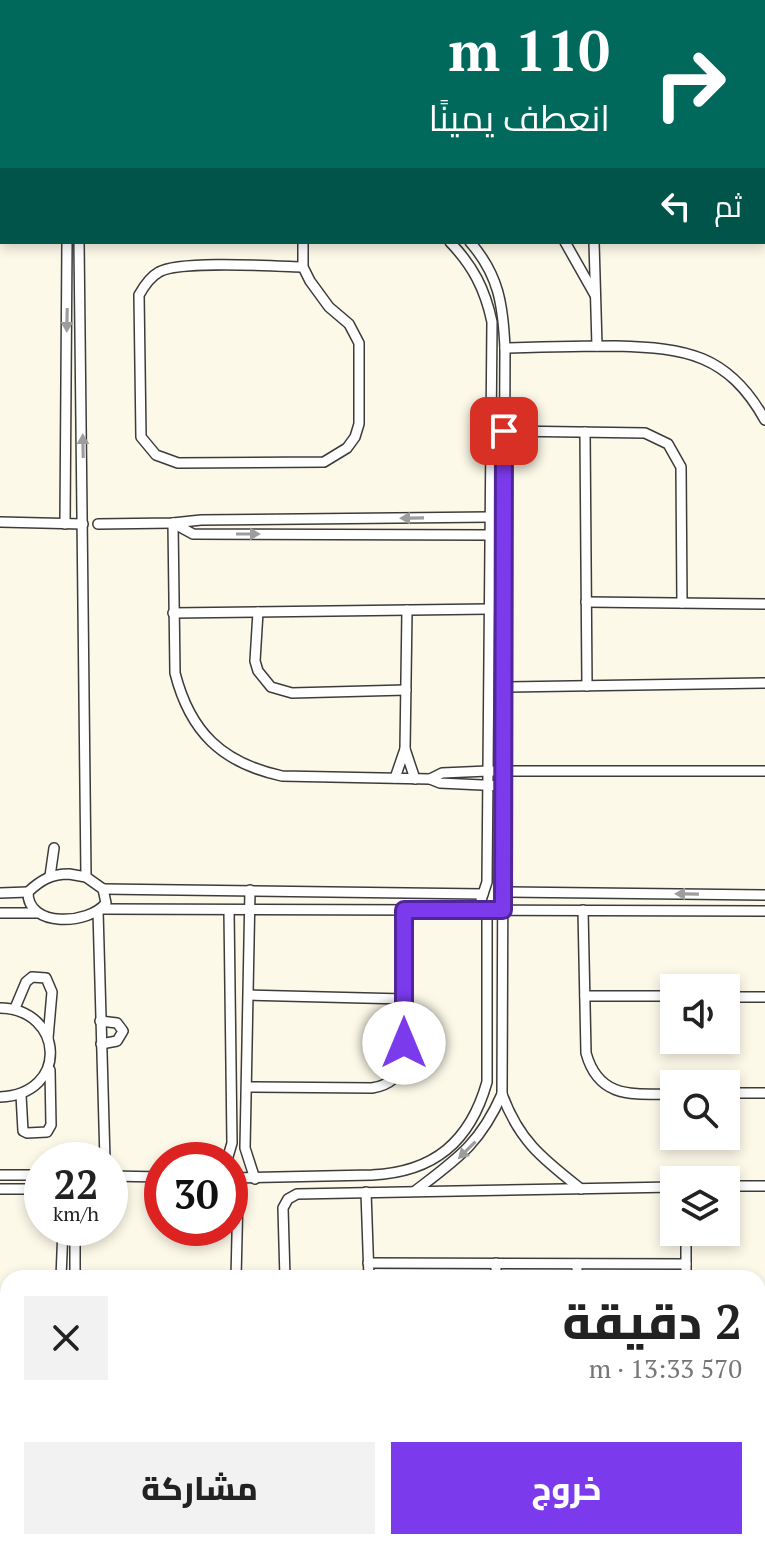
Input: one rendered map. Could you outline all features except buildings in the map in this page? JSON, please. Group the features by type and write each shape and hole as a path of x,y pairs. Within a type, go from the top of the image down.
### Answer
{"street":[{"path":"65,524 67,244"},
{"path":"79,244 86,877"},
{"path":"303,244 303,267 318,295 349,324 359,343 359,424 347,448 324,462 178,463 156,455 141,437 139,295 144,286 159,272 179,265 303,267"},
{"path":"248,1179 395,1174 427,1163 456,1143 470,1125 481,1104 487,1082 487,911 482,902 487,882 492,322 479,278 452,244"},
{"path":"472,244 497,284 505,348 502,1094 523,1137 539,1155 581,1189"},
{"path":"566,244 596,298"},
{"path":"594,244 597,346"},
{"path":"505,348 597,346 678,350 705,360 743,388 765,420"},
{"path":"504,431 645,433 668,444 676,454 682,480 682,603"},
{"path":"585,432 587,686"},
{"path":"98,524 490,517"},
{"path":"0,522 83,524"},
{"path":"173,523 193,534 490,535"},
{"path":"173,523 175,673 180,695 190,716 220,750 260,771 282,776 430,779 440,783 503,786"},
{"path":"586,602 765,604"},
{"path":"173,613 489,609"},
{"path":"395,778 405,749 407,610"},
{"path":"258,612 255,661 258,671 271,687 292,693 406,690"},
{"path":"503,687 765,683"},
{"path":"405,749 415,779"},
{"path":"430,779 442,773 488,771 765,771"},
{"path":"50,876 54,848"},
{"path":"0,893 28,892 50,876 65,874 86,877 103,889 483,894"},
{"path":"103,889 106,903 99,910 104,1142"},
{"path":"250,890 245,1152 255,1179"},
{"path":"28,892 32,909 55,918 71,919 99,910 765,911"},
{"path":"503,892 765,895"},
{"path":"247,1087 372,1088 383,1086 401,1071 404,1060 404,910"},
{"path":"583,910 586,1053 604,1084 627,1094 660,1094"},
{"path":"229,911 232,1142"},
{"path":"0,913 40,913"},
{"path":"15,1008 26,982 39,976 46,978 52,992 48,1038 51,1125 47,1132 23,1131 21,1095"},
{"path":"249,995 404,999"},
{"path":"585,996 660,996"},
{"path":"740,997 765,997"},
{"path":"0,1008 15,1008 29,1014 40,1024 48,1038"},
{"path":"231,1016 248,1016"},
{"path":"100,1021 117,1023 123,1031 117,1041 101,1044"},
{"path":"0,1097 21,1095 35,1088 45,1076 49,1061"},
{"path":"740,1093 765,1093"},
{"path":"414,1191 459,1159 477,1140 492,1118 502,1094"},
{"path":"0,1175 24,1175"},
{"path":"740,1186 765,1186"},
{"path":"285,1270 283,1213 288,1199 297,1194 660,1187"},
{"path":"0,1189 24,1189"},
{"path":"366,1192 368,1270"},
{"path":"61,1270 62,1246"},
{"path":"75,1246 75,1270"},
{"path":"236,1270 237,1246"},
{"path":"686,1246 686,1270"},
{"path":"368,1263 686,1264"},
{"path":"496,1263 496,1270"},
{"path":"577,1264 577,1270"}],"route":[{"path":"404,1043 404,910 503,910 504,431"}]}
